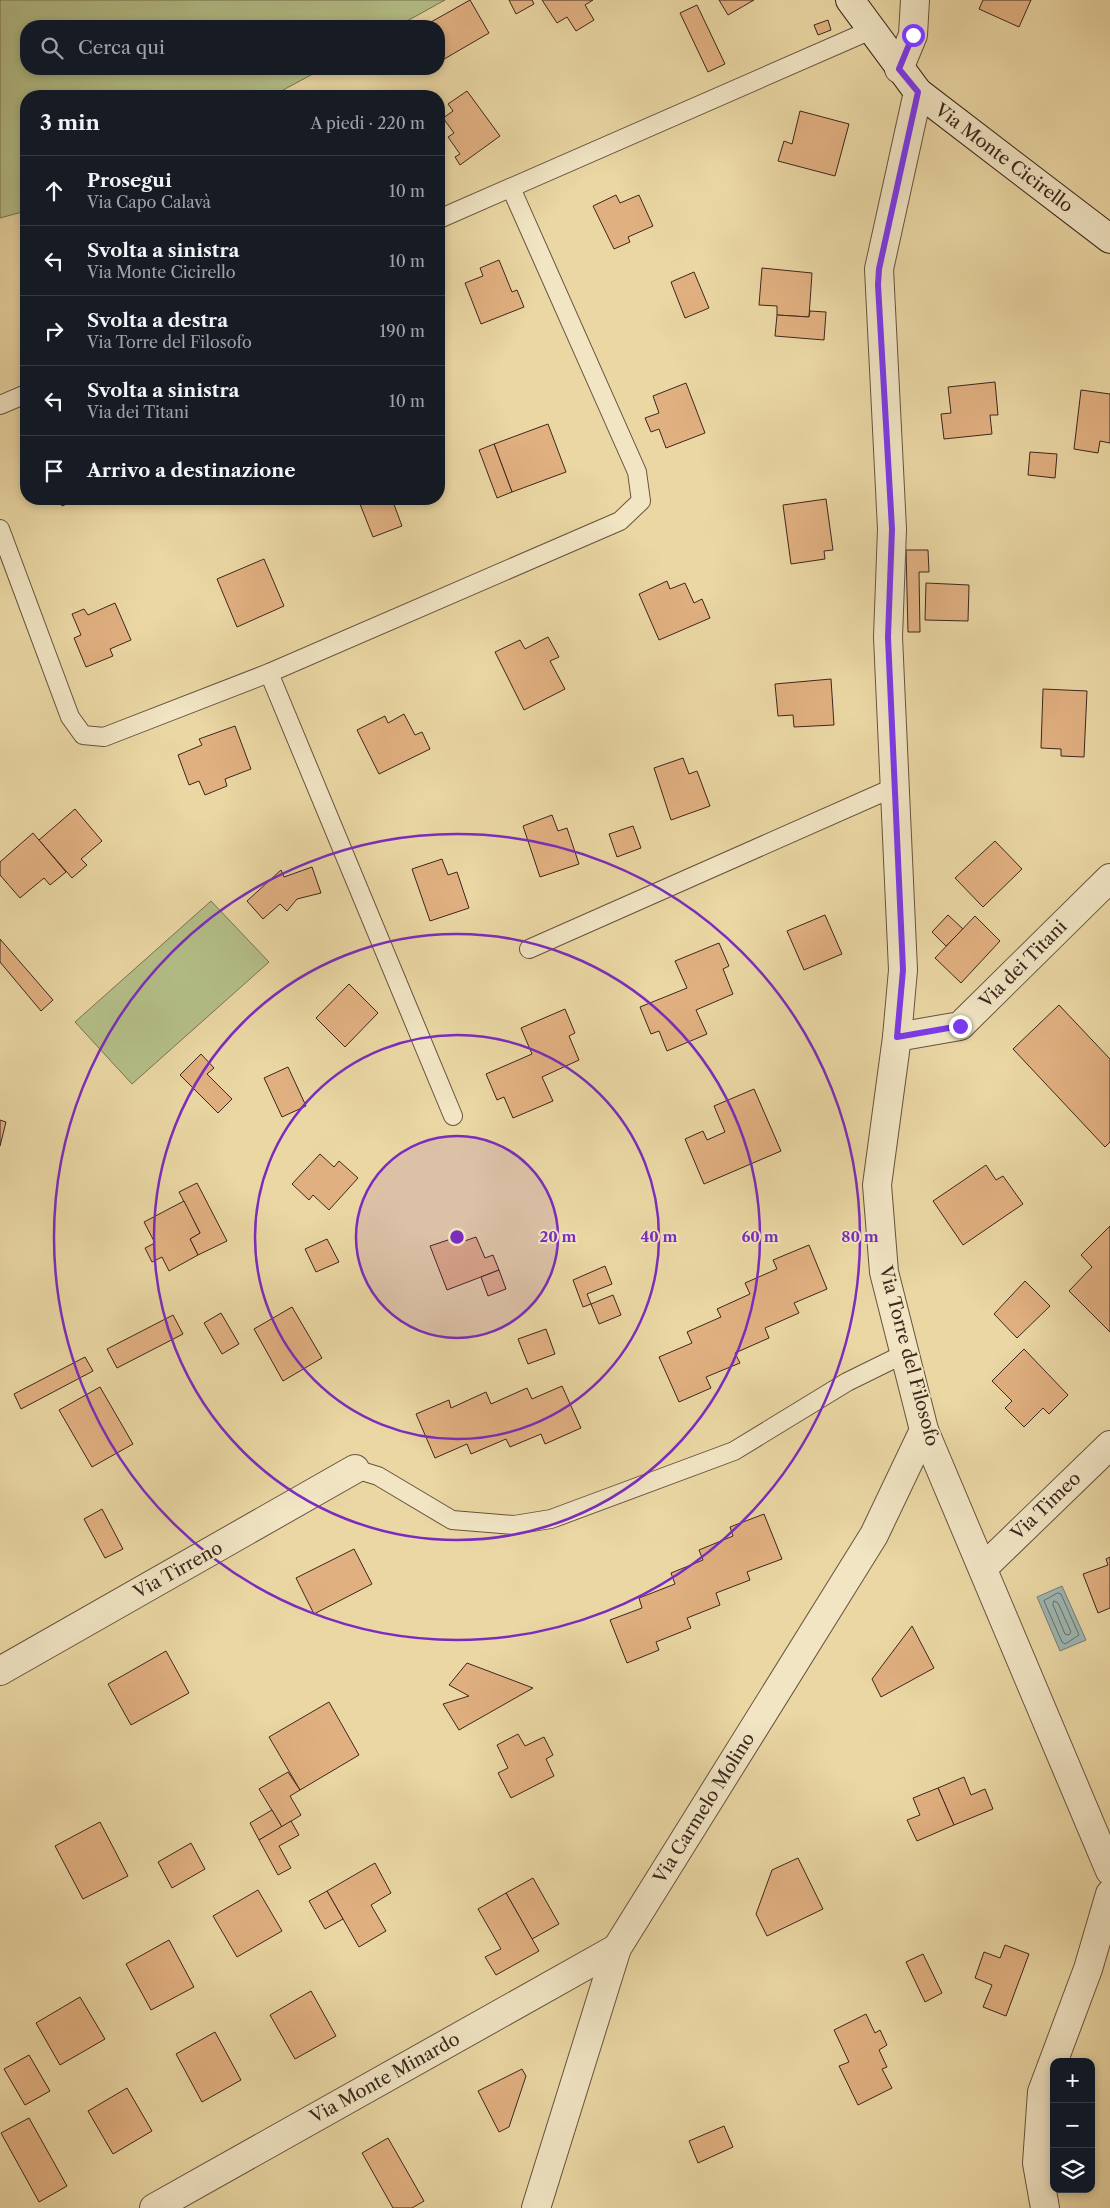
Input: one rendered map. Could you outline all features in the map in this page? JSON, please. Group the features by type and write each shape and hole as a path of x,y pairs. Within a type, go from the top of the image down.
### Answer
{"street":[{"name":"Via Monte Cicirello","path":"850,0 899,69 918,92 1110,239"},
{"path":"899,69 913,35 915,0"},
{"name":"Via Torre del Filosofo","path":"918,92 879,269 892,529 888,637 903,970 897,1037 877,1185 884,1272 924,1430 1110,1872"},
{"name":"Via dei Titani","path":"897,1037 960,1026 1110,878"},
{"name":"Via Carmelo Molino","path":"536,2208 616,1948 874,1535 924,1430"},
{"name":"Via Timeo","path":"982,1568 1110,1445"},
{"name":"Via Tirreno","path":"0,1670 356,1470"},
{"path":"1045,2208 1037,2163 1042,2092 1088,1969 1110,1894"},
{"name":"Via Monte Minardo","path":"154,2208 616,1948"}],"lane":[{"path":"445,216 871,30"},
{"path":"0,528 70,717 83,736 104,737 268,672 620,521 641,501 637,472 511,188"},
{"path":"0,405 20,397"},
{"path":"268,672 453,1116"},
{"path":"529,948 895,787"},
{"path":"356,1470 378,1476 452,1520 514,1525 551,1519 734,1451 847,1382 906,1353"}],"green space":[{"path":"0,0 445,0 409,20 20,20 20,75 311,75 283,90 20,90 20,213 0,218"},
{"path":"211,901 269,962 132,1084 75,1022"}],"water":[{"path":"1062,1586 1086,1640 1060,1651 1037,1597"}],"building":[{"path":"470,0 489,33 445,59 445,20 435,20"},
{"path":"509,0 532,0 534,4 516,14"},
{"path":"542,0 593,0 585,5 594,20 576,31 567,17 557,23"},
{"path":"719,0 754,0 728,15"},
{"path":"983,0 1031,0 1019,27 979,9"},
{"path":"697,5 725,64 708,72 680,13"},
{"path":"828,20 831,30 818,35 814,25"},
{"path":"467,91 500,136 460,165 455,157 460,154 448,137 454,133 445,121 445,117 453,111 448,104"},
{"path":"800,111 849,124 835,176 778,161 784,141 792,144"},
{"path":"616,195 620,203 639,195 653,226 628,237 630,242 614,249 593,206"},
{"path":"499,260 512,292 517,290 524,307 481,324 465,283 483,276 480,268"},
{"path":"762,268 812,273 809,317 777,315 777,306 759,305"},
{"path":"694,272 709,308 685,318 671,282"},
{"path":"810,311 826,312 824,340 775,336 777,315 809,317"},
{"path":"995,382 998,415 990,415 992,434 944,439 941,414 951,413 948,387"},
{"path":"686,383 705,433 666,448 659,429 651,432 645,418 659,413 653,396"},
{"path":"1081,390 1110,394 1110,443 1100,441 1098,453 1074,449"},
{"path":"548,424 566,472 512,492 494,444"},
{"path":"494,444 512,492 497,498 479,450"},
{"path":"1030,452 1057,454 1055,478 1028,475"},
{"path":"826,499 833,550 824,551 825,559 791,564 783,505"},
{"path":"360,505 394,505 402,526 373,537"},
{"path":"906,550 928,550 929,572 919,572 920,632 908,632"},
{"path":"264,559 284,606 237,627 217,579"},
{"path":"667,581 670,589 685,583 694,603 702,599 710,618 659,640 639,594"},
{"path":"926,583 969,585 968,621 925,620"},
{"path":"115,603 131,640 110,649 113,656 86,667 74,638 81,635 72,614 84,609 88,615"},
{"path":"548,637 559,657 550,661 565,689 524,710 495,652 520,640 525,649"},
{"path":"831,679 834,725 794,727 793,715 778,716 775,684"},
{"path":"1043,689 1087,691 1084,757 1061,756 1061,749 1041,748"},
{"path":"404,714 415,735 422,732 430,749 379,774 357,730 385,716 388,723"},
{"path":"235,726 251,769 225,779 227,786 205,795 199,781 189,785 178,755 202,745 199,739"},
{"path":"683,758 689,774 697,771 710,806 671,820 654,768"},
{"path":"75,809 102,841 81,859 87,865 72,878 39,840"},
{"path":"552,815 558,831 567,828 579,864 540,877 523,826"},
{"path":"633,826 641,848 617,857 609,834"},
{"path":"33,833 66,872 50,885 44,878 20,898 0,875 0,862"},
{"path":"995,841 1022,869 983,907 955,878"},
{"path":"442,859 448,875 457,872 469,908 430,921 412,869"},
{"path":"312,867 321,893 297,899 287,911 280,904 263,919 247,901 281,870 284,877"},
{"path":"825,915 842,954 804,970 787,931"},
{"path":"948,915 963,929 946,946 932,932"},
{"path":"975,916 1000,941 961,983 935,958"},
{"path":"0,939 53,1000 41,1011 0,962"},
{"path":"719,943 729,966 723,969 733,994 696,1010 707,1034 667,1051 659,1031 651,1034 640,1007 687,988 675,961"},
{"path":"349,984 378,1013 345,1047 316,1018"},
{"path":"1059,1005 1110,1059 1110,1142 1105,1147 1013,1049"},
{"path":"565,1009 575,1033 569,1036 579,1060 542,1077 553,1101 513,1118 504,1097 497,1100 486,1074 532,1054 521,1028"},
{"path":"201,1054 214,1068 207,1074 232,1099 218,1113 180,1075"},
{"path":"288,1067 306,1106 282,1117 264,1078"},
{"path":"754,1089 781,1151 704,1184 685,1139 703,1131 707,1140 725,1132 714,1106"},
{"path":"0,1120 6,1122 0,1146"},
{"path":"320,1154 334,1167 339,1161 358,1178 329,1210 313,1195 309,1200 292,1184"},
{"path":"986,1165 996,1180 1003,1176 1023,1204 963,1245 933,1201"},
{"path":"197,1183 227,1241 198,1255 190,1239 200,1233 179,1192"},
{"path":"184,1201 200,1233 190,1239 198,1255 169,1271 162,1257 152,1262 145,1248 155,1243 144,1222"},
{"path":"1110,1226 1110,1332 1069,1291 1092,1267 1081,1255"},
{"path":"457,1237 459,1243 476,1237 485,1258 493,1255 499,1270 447,1290 430,1246"},
{"path":"327,1239 339,1262 316,1272 305,1249"},
{"path":"809,1245 827,1289 794,1303 799,1313 765,1328 769,1338 735,1353 740,1363 706,1377 711,1388 679,1402 659,1357 692,1343 687,1332 721,1317 717,1309 750,1294 745,1283 777,1269 773,1260"},
{"path":"605,1266 612,1284 587,1294 591,1304 583,1307 573,1280"},
{"path":"499,1270 506,1289 488,1296 481,1277"},
{"path":"1025,1281 1050,1306 1017,1338 994,1314"},
{"path":"613,1295 621,1315 599,1324 591,1304"},
{"path":"292,1307 322,1358 283,1381 254,1329"},
{"path":"221,1313 239,1344 222,1354 204,1323"},
{"path":"173,1315 183,1334 117,1368 107,1349"},
{"path":"546,1329 555,1354 528,1364 518,1339"},
{"path":"1024,1349 1068,1395 1049,1414 1043,1408 1024,1427 1005,1408 1012,1401 992,1381"},
{"path":"85,1357 93,1371 21,1409 14,1394"},
{"path":"562,1386 581,1428 545,1444 541,1434 510,1447 506,1439 471,1454 467,1444 435,1458 416,1414 449,1400 451,1408 486,1392 491,1404 527,1388 532,1399"},
{"path":"100,1387 133,1444 92,1467 59,1410"},
{"path":"102,1509 123,1549 105,1558 84,1519"},
{"path":"764,1514 782,1559 747,1572 750,1580 716,1593 720,1605 687,1618 691,1628 656,1642 659,1650 627,1663 610,1620 642,1608 639,1598 675,1584 671,1573 703,1560 699,1550 733,1536 730,1527"},
{"path":"354,1549 372,1584 314,1614 296,1578"},
{"path":"1110,1557 1110,1608 1098,1613 1083,1574 1108,1565 1106,1559"},
{"path":"912,1626 934,1668 881,1697 872,1679"},
{"path":"166,1651 189,1693 131,1725 108,1684"},
{"path":"467,1663 533,1688 459,1730 443,1704 469,1696 449,1685"},
{"path":"329,1702 359,1755 300,1790 269,1737"},
{"path":"518,1734 525,1746 544,1737 553,1755 546,1759 554,1776 511,1798 498,1773 508,1768 497,1745"},
{"path":"288,1772 300,1790 290,1796 301,1815 282,1827 259,1789"},
{"path":"964,1777 971,1795 985,1789 993,1809 954,1825 938,1788"},
{"path":"938,1788 954,1825 917,1841 907,1820 920,1815 913,1798"},
{"path":"272,1810 282,1827 259,1840 250,1823"},
{"path":"291,1821 299,1835 279,1846 291,1868 278,1875 259,1840"},
{"path":"100,1822 128,1876 83,1899 55,1846"},
{"path":"191,1843 205,1869 172,1888 158,1862"},
{"path":"798,1858 823,1909 767,1936 756,1914 772,1870"},
{"path":"375,1863 391,1893 371,1905 386,1931 359,1947 327,1891"},
{"path":"533,1878 559,1924 532,1939 506,1893"},
{"path":"258,1890 282,1931 237,1957 213,1916"},
{"path":"327,1891 343,1919 325,1929 309,1901"},
{"path":"506,1893 539,1951 496,1975 485,1957 501,1949 478,1909"},
{"path":"169,1940 194,1987 151,2010 126,1964"},
{"path":"1005,1945 1029,1954 1006,2016 983,2007 992,1985 975,1978 984,1952 1000,1958"},
{"path":"923,1954 942,1993 925,2002 906,1962"},
{"path":"311,1991 336,2036 295,2059 270,2015"},
{"path":"80,1997 105,2039 60,2065 36,2023"},
{"path":"866,2014 875,2033 880,2030 887,2045 879,2050 887,2067 882,2069 892,2088 858,2105 839,2066 849,2062 834,2030"},
{"path":"215,2032 241,2080 202,2102 176,2054"},
{"path":"29,2055 50,2091 25,2105 4,2069"},
{"path":"522,2069 526,2076 509,2127 499,2132 478,2091"},
{"path":"127,2088 152,2131 113,2154 88,2111"},
{"path":"29,2118 67,2186 39,2202 1,2133"},
{"path":"724,2126 733,2147 698,2163 689,2141"},
{"path":"388,2138 424,2201 412,2208 393,2208 362,2153"}],"route":[{"path":"913,35 899,69 918,92 879,269 878,285 892,529 888,637 903,970 897,1037 960,1026"}]}
